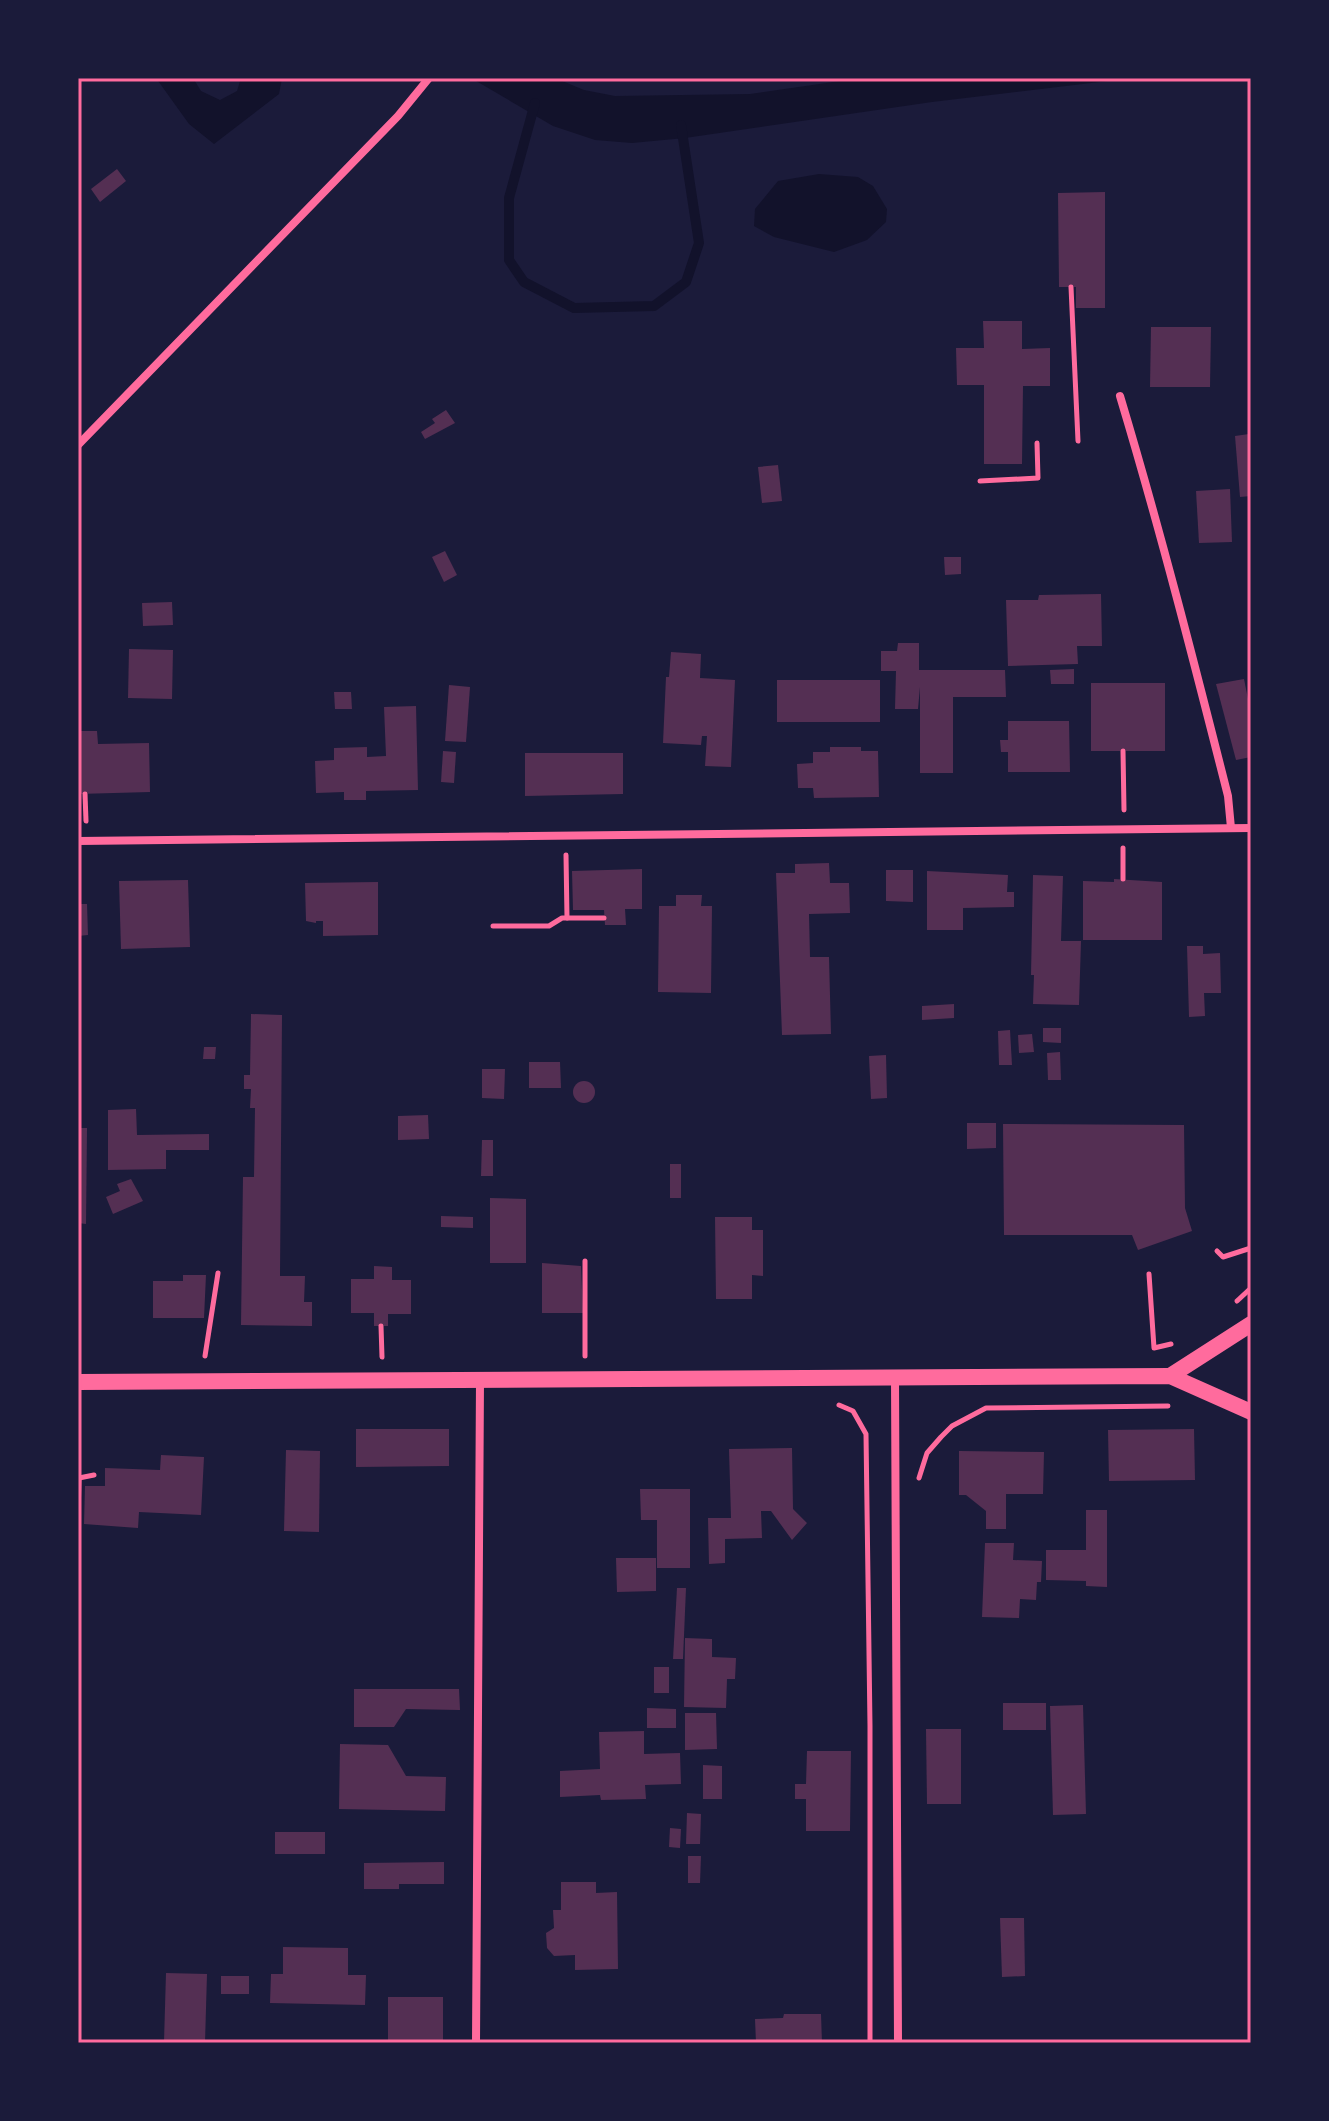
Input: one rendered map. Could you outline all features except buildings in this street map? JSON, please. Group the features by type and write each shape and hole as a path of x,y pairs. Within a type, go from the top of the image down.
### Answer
{"main road":[{"path":"1170,1376 1251,1324"},
{"path":"78,1382 1170,1376 1251,1412"}],"street":[{"path":"78,445 398,116 429,78"},
{"path":"1120,396 1159,525 1228,796 1231,828"},
{"path":"78,841 1251,828"},
{"path":"895,1378 898,2043"},
{"path":"476,2043 480,1380"}],"path":[{"path":"1071,287 1078,441"},
{"path":"980,481 1038,478 1037,443"},
{"path":"566,835 567,918"},
{"path":"493,926 549,926 567,918 604,918"},
{"path":"1217,1251 1223,1257 1251,1248"},
{"path":"585,1261 585,1358"},
{"path":"205,1361 218,1273"},
{"path":"1149,1274 1154,1348 1177,1343"},
{"path":"381,1326 382,1360"},
{"path":"838,1404 853,1411 866,1434 870,2043"},
{"path":"918,1488 920,1470 927,1453 952,1426 986,1408 1168,1406"},
{"path":"78,1518 79,1478 94,1475"}],"shaded area":[{"path":"156,78 193,78 201,91 220,100 237,91 241,78 282,78 279,94 214,144 189,124"},
{"path":"471,78 555,78 584,90 615,96 750,94 861,78 1133,78 632,143 595,140 553,126"},
{"path":"819,174 858,177 873,186 887,209 886,222 867,240 834,252 774,237 754,226 755,209 778,181"}],"waterway":[{"path":"535,103 509,198 509,260 524,282 574,308 654,306 686,282 699,243 681,125"}]}
